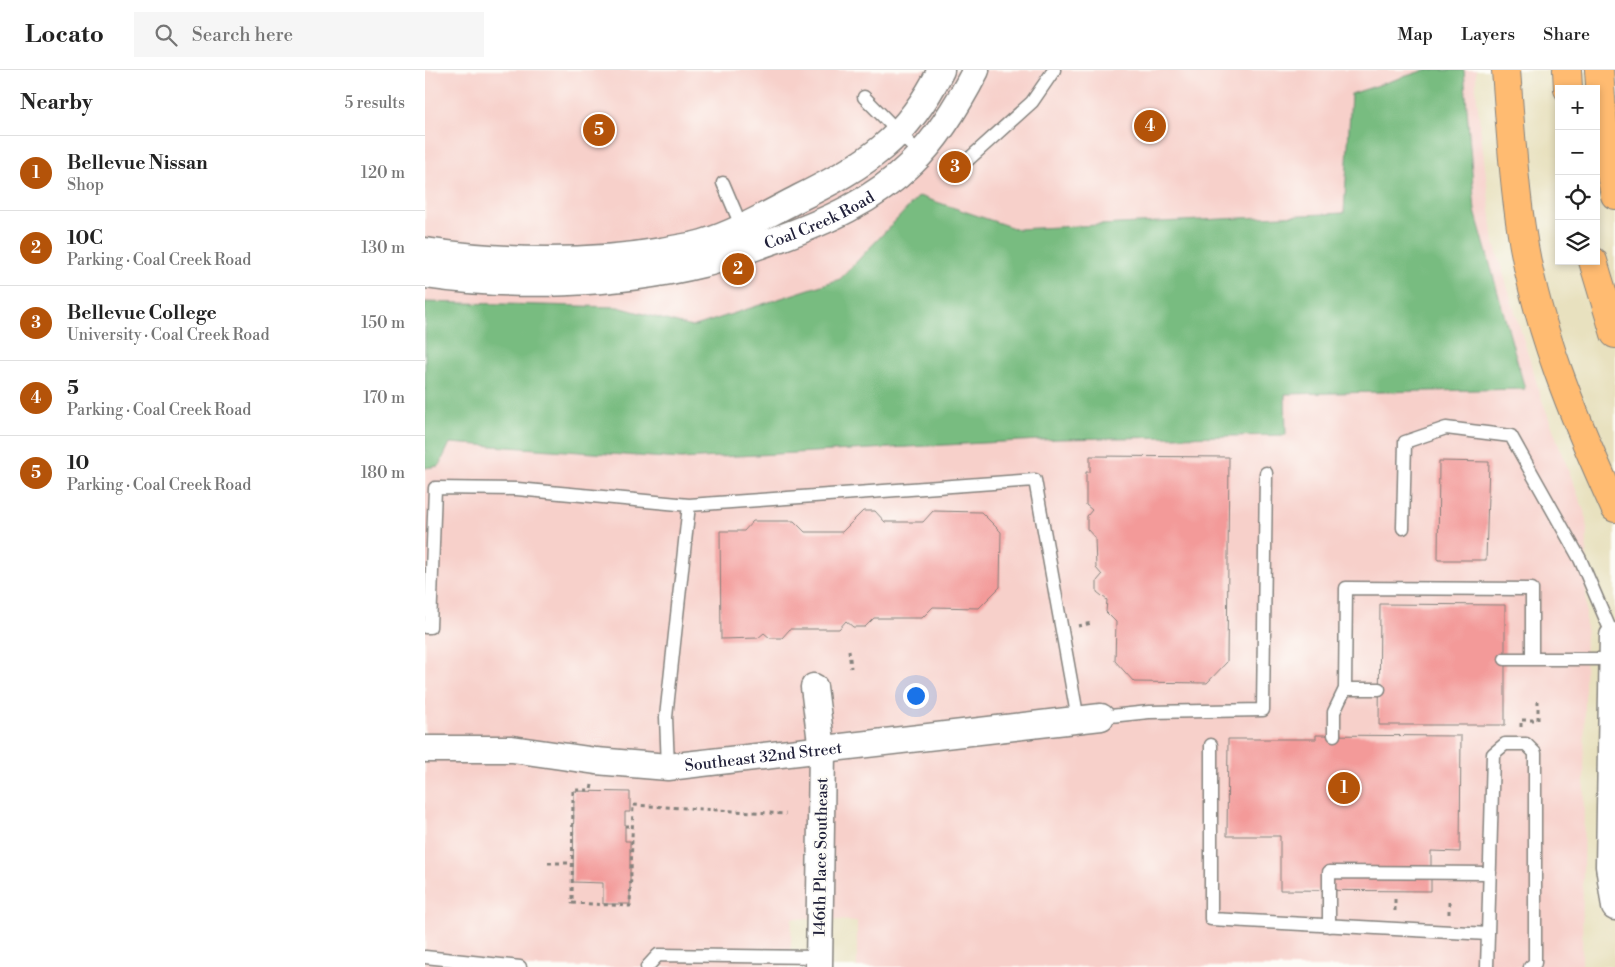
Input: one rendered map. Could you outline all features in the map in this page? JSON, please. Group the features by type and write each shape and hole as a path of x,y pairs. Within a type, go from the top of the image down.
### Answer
{"main road":[{"path":"1506,70 1510,131 1521,230 1536,295 1557,369 1585,440 1615,508"},
{"path":"1567,70 1568,85"},
{"path":"1599,70 1604,139 1615,195"},
{"path":"1594,265 1615,334"}],"street":[{"name":"Coal Creek Road","path":"425,275 493,282 578,281 644,274 703,264 877,154 900,132 930,93 941,70"},
{"name":"Coal Creek Road","path":"425,251 523,260 639,255 810,228 855,207 892,181 921,154 958,105 976,70"},
{"path":"1613,648 1609,866 1615,907"},
{"name":"146th Place Southeast","path":"814,687 821,750 819,962"},
{"name":"Southeast 32nd Street","path":"425,749 512,749 596,761 668,767 1089,718"}],"lane":[{"path":"960,167 1032,102 1054,70"},
{"path":"864,97 921,154"},
{"path":"723,183 747,237"},
{"path":"1403,528 1405,442 1445,428 1511,436 1580,559 1613,648 1532,659 1505,659"},
{"path":"425,627 430,627 435,488 517,489 689,506 1035,480 1089,718 1149,712 1263,710 1266,473"},
{"path":"668,767 666,717 689,506"},
{"path":"1334,735 1335,712 1345,689 1346,588 1532,588 1532,659"},
{"path":"1345,689 1379,689"},
{"path":"1211,744 1211,919 1488,934"},
{"path":"1487,967 1493,754 1505,744 1526,744 1535,753 1535,963 1530,967"},
{"path":"1329,926 1329,872 1490,874"},
{"path":"647,967 658,955 682,961 819,962"},
{"path":"425,957 520,967"}],"path":[{"path":"1075,626 1091,623"},
{"path":"849,650 851,668"},
{"path":"1521,731 1521,720 1538,720 1538,701"},
{"path":"593,777 591,790 573,790 572,903 630,906 633,805 786,814"},
{"path":"625,826 633,826"},
{"path":"548,863 572,863"},
{"path":"1395,899 1395,917"},
{"path":"1449,900 1449,917"}],"shaded area":[{"path":"425,70 1476,70 1476,91 1494,243 1542,400 1587,519 1582,967 857,967 857,921 792,918 790,967 425,967"}],"green space":[{"path":"1425,70 1464,70 1475,211 1525,389 1285,394 1286,435 1059,439 681,459 450,443 439,466 425,468 425,302 618,307 692,327 840,279 919,196 1017,229 1344,213 1351,94"}],"building":[{"path":"1090,456 1229,457 1227,662 1207,683 1134,682 1115,661 1116,622 1106,612 1107,600 1097,592 1097,581 1102,575 1096,568 1095,538 1087,529 1087,516 1092,510 1086,505 1086,472 1090,472"},
{"path":"1439,461 1489,462 1486,560 1438,560"},
{"path":"863,511 875,511 885,522 923,522 933,511 981,512 1001,532 1000,587 979,608 933,607 922,618 874,618 865,627 853,627 846,621 839,629 790,629 782,638 770,638 764,633 758,638 721,639 720,531 744,531 753,521 794,521 805,532 842,532"},
{"path":"1380,604 1505,605 1505,725 1379,725"},
{"path":"1316,735 1461,736 1460,852 1431,851 1431,891 1280,890 1280,836 1227,836 1228,739 1316,739"},
{"path":"574,791 630,792 630,812 625,812 625,841 630,841 630,904 603,904 603,883 573,882"}],"place":[{"name":"5","path":"1150,126"},
{"name":"10","path":"599,130"},
{"name":"Bellevue College","path":"955,167"},
{"name":"10C","path":"738,269"},
{"name":"Bellevue Nissan","path":"1344,788"}]}
